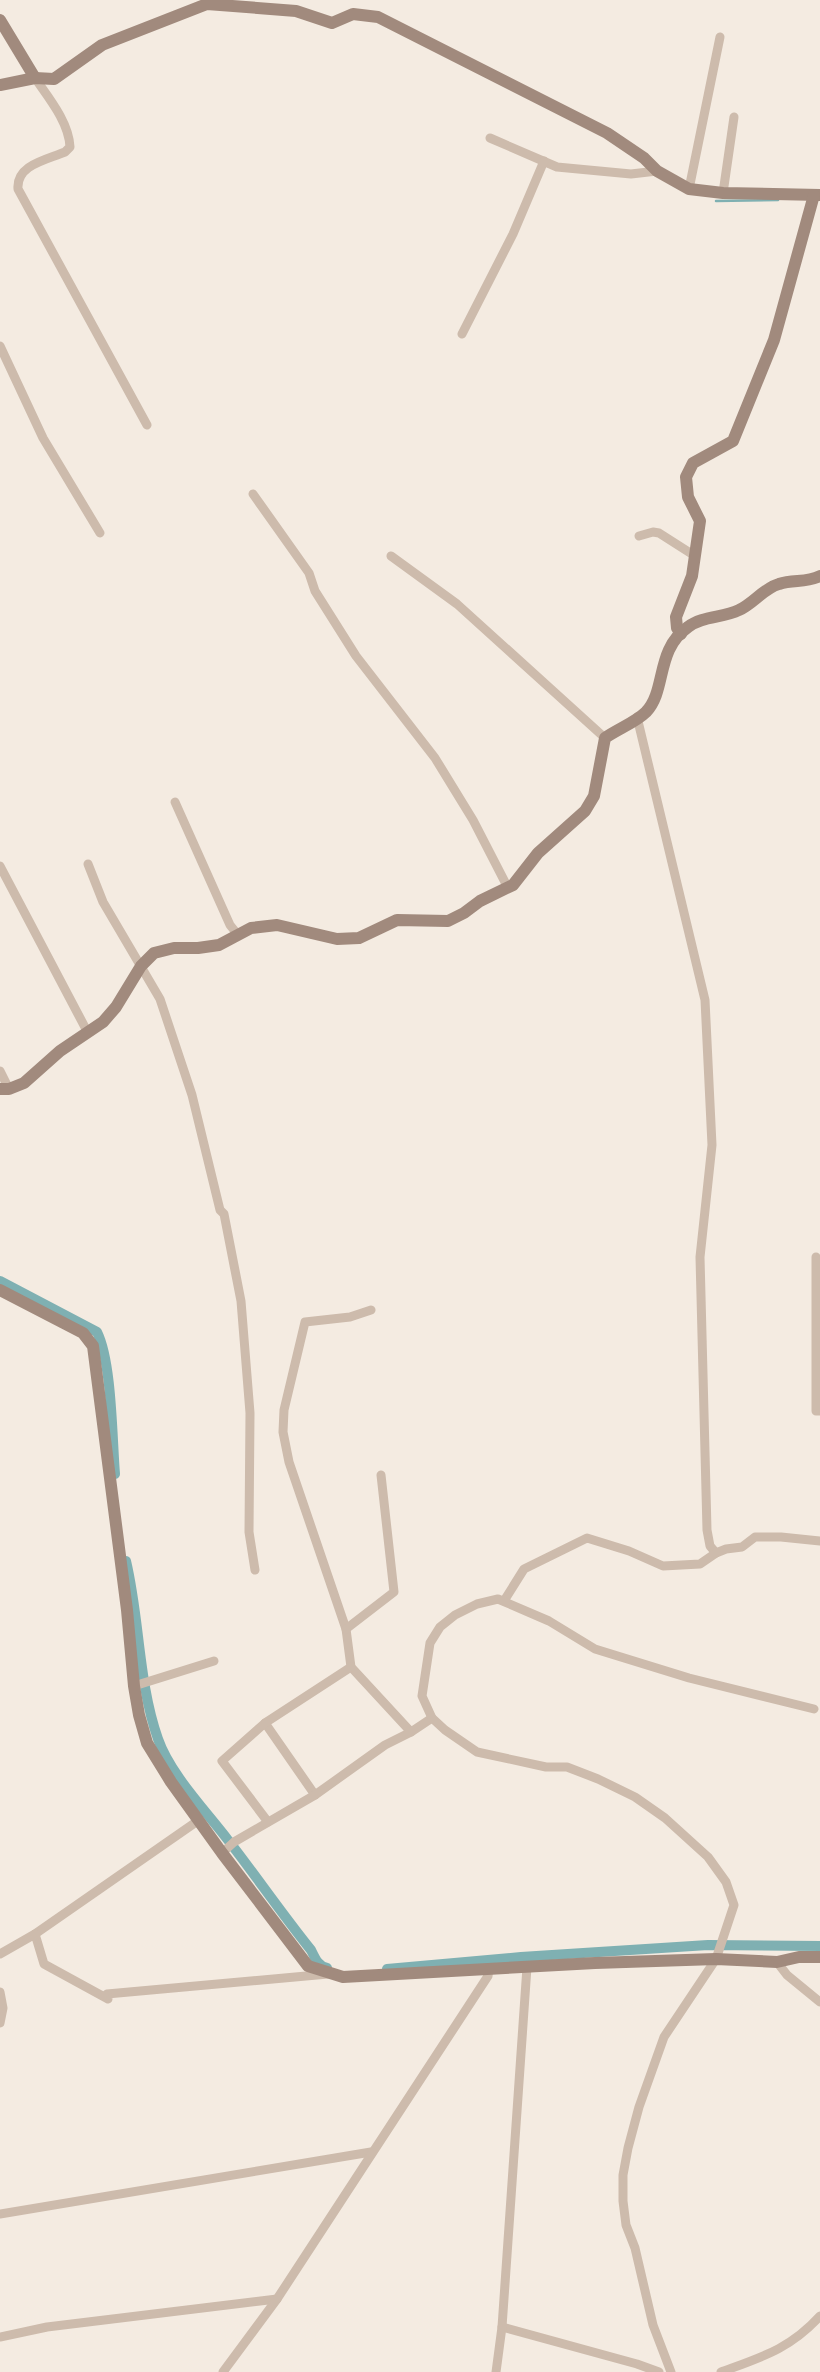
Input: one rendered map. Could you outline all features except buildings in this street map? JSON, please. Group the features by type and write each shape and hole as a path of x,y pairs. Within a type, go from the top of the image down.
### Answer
{"street":[{"path":"0,85 35,78 54,79 102,46 207,4 296,11 332,23 353,14 378,17 607,133 644,158 657,171 689,189 814,199 774,340 733,441 694,464 686,477 688,496 700,521 692,576 676,617 677,628 681,634"},
{"path":"0,20 56,108 70,141 70,147 65,152 25,169 17,180 18,189 147,425"},
{"path":"689,189 720,37"},
{"path":"723,193 734,117"},
{"path":"490,138 557,167 631,174 657,171"},
{"path":"462,334 513,234 544,161"},
{"path":"0,346 43,438 100,533"},
{"path":"254,494 309,573 316,591 356,656 435,758 473,820 508,888"},
{"path":"639,536 659,533 695,556"},
{"path":"391,556 457,604 605,738"},
{"path":"0,1071 4,1089 24,1083 60,1051 103,1022 116,1007 141,967 154,953 174,948 219,945 251,928 277,925 337,939 359,938 397,920 448,921 513,885 538,853 585,811 594,796 605,738 646,712 656,697 661,668 670,645 687,627 742,609 775,585 788,581 803,582 820,576"},
{"path":"637,717 705,1000 712,1145 700,1257 707,1530 710,1546 716,1553"},
{"path":"175,802 230,925 238,935"},
{"path":"88,864 103,902 160,999 192,1096 220,1210 224,1214 241,1301 250,1413 249,1532 255,1570"},
{"path":"0,866 88,1033"},
{"path":"816,1257 816,1411 820,1411"},
{"path":"0,1290 83,1333 93,1346 127,1610 140,1685 139,1715 147,1743 199,1820 228,1847 308,1966 343,1977 527,1967 719,1949 777,1962 799,1957 820,1957"},
{"path":"371,1310 350,1317 304,1322 284,1410 283,1432 289,1462 346,1629 351,1667 411,1732"},
{"path":"346,1629 394,1592 381,1475"},
{"path":"504,1601 524,1569 587,1538 629,1551 663,1566 700,1564 716,1553 742,1547 755,1537 820,1541"},
{"path":"671,2372 653,2325 635,2248 626,2225 624,2175 636,2117 664,2037 719,1949 734,1905 726,1882 708,1857 665,1818 635,1797 567,1767 546,1767 477,1752 445,1730 432,1718 422,1696 430,1643 440,1627 455,1615 477,1604 498,1599 550,1621 595,1649 689,1678 814,1709"},
{"path":"140,1685 214,1661"},
{"path":"268,1822 222,1761 265,1723 351,1667"},
{"path":"228,1847 314,1795 385,1745 432,1718"},
{"path":"265,1723 314,1795"},
{"path":"0,1954 35,1934 199,1820"},
{"path":"35,1934 44,1964 108,1999 107,1994 330,1974"},
{"path":"777,1962 787,1976 820,2002"},
{"path":"496,2372 502,2328 527,1967"},
{"path":"223,2372 277,2298 488,1976 489,1969"},
{"path":"0,1992 3,2008 0,2023"},
{"path":"0,2214 371,2152"},
{"path":"0,2337 47,2327 277,2298"},
{"path":"721,2372 777,2352 807,2331 820,2316"},
{"path":"502,2328 659,2372"}],"waterway":[{"path":"716,201 778,200"},
{"path":"0,1281 97,1332 106,1362 115,1474"},
{"path":"126,1561 151,1717 164,1752 180,1779 317,1961 327,1968"},
{"path":"387,1969 708,1945 820,1946"}]}
